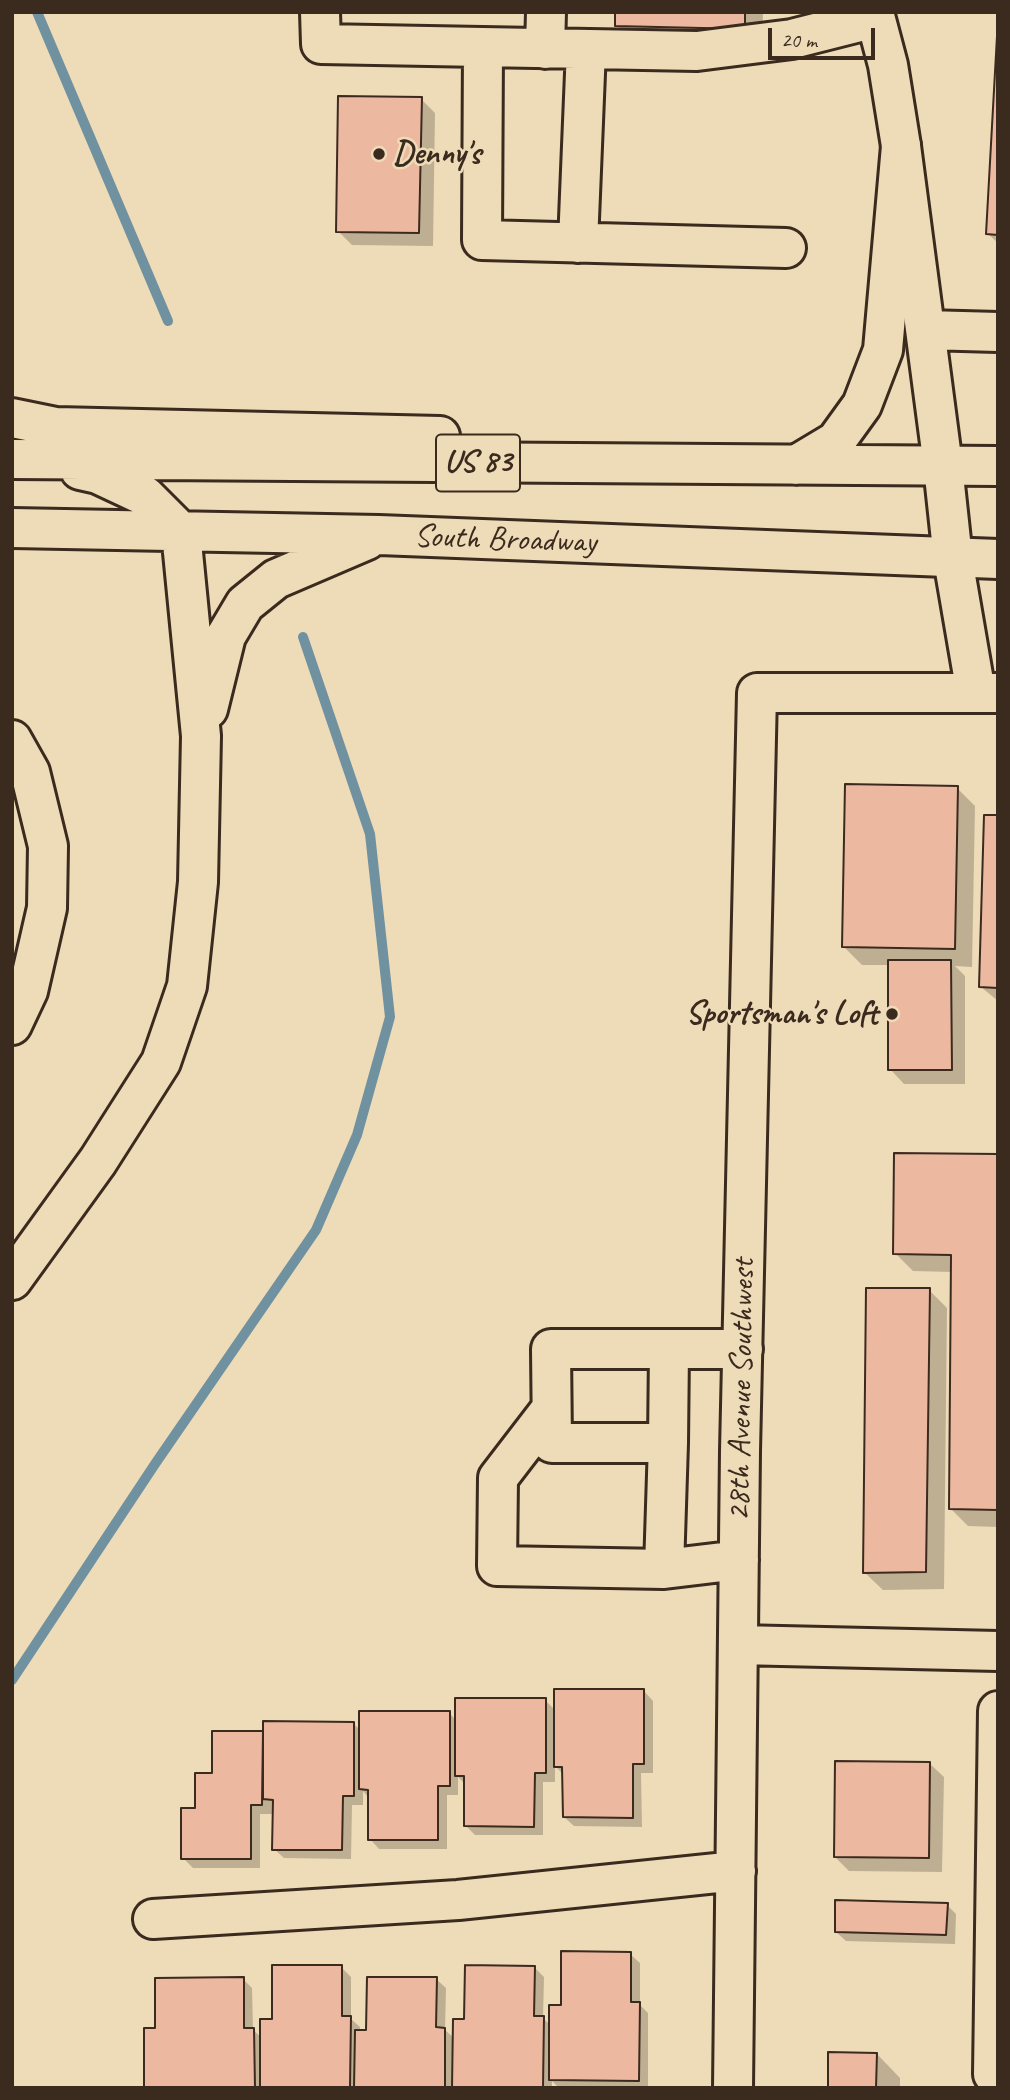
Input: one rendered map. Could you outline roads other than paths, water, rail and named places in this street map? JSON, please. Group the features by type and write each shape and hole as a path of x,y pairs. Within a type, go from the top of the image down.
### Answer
{"main road":[{"path":"320,12 321,44 483,48 546,30 586,49 696,51 792,40 874,15 888,65 901,146 953,559 987,693"},
{"path":"483,48 482,240 786,248"},
{"path":"578,243 586,49"},
{"path":"796,465 836,441 862,405 883,350 901,146"},
{"path":"926,330 998,332"},
{"path":"12,418 56,427 583,439 734,465"},
{"path":"12,1280 135,1105 166,1049 187,986 198,882 201,736 181,532 145,496 98,474 23,459"},
{"name":"US 83","path":"23,459 998,466"},
{"name":"South Broadway","path":"12,528 379,535 998,559"},
{"path":"201,736 226,636 245,604 276,579 379,535"},
{"name":"28th Avenue Southwest","path":"733,2088 739,1560 757,693 987,693"},
{"path":"12,740 30,772 48,846 47,908 28,991 12,1025"},
{"path":"668,1443 552,1443 551,1349 743,1349"},
{"path":"664,1569 669,1350"},
{"path":"551,1409 498,1478 497,1566 664,1569 739,1560"},
{"path":"738,1645 998,1651"},
{"path":"993,2074 998,1711"},
{"path":"153,1919 458,1900 736,1871"}],"waterway":[{"path":"37,12 168,321"},
{"path":"12,1680 155,1464 316,1230 357,1135 390,1017 370,834 303,637"}],"place":[{"name":"Denny's","path":"379,154"},
{"name":"Sportsman's Loft","path":"892,1014"}]}
